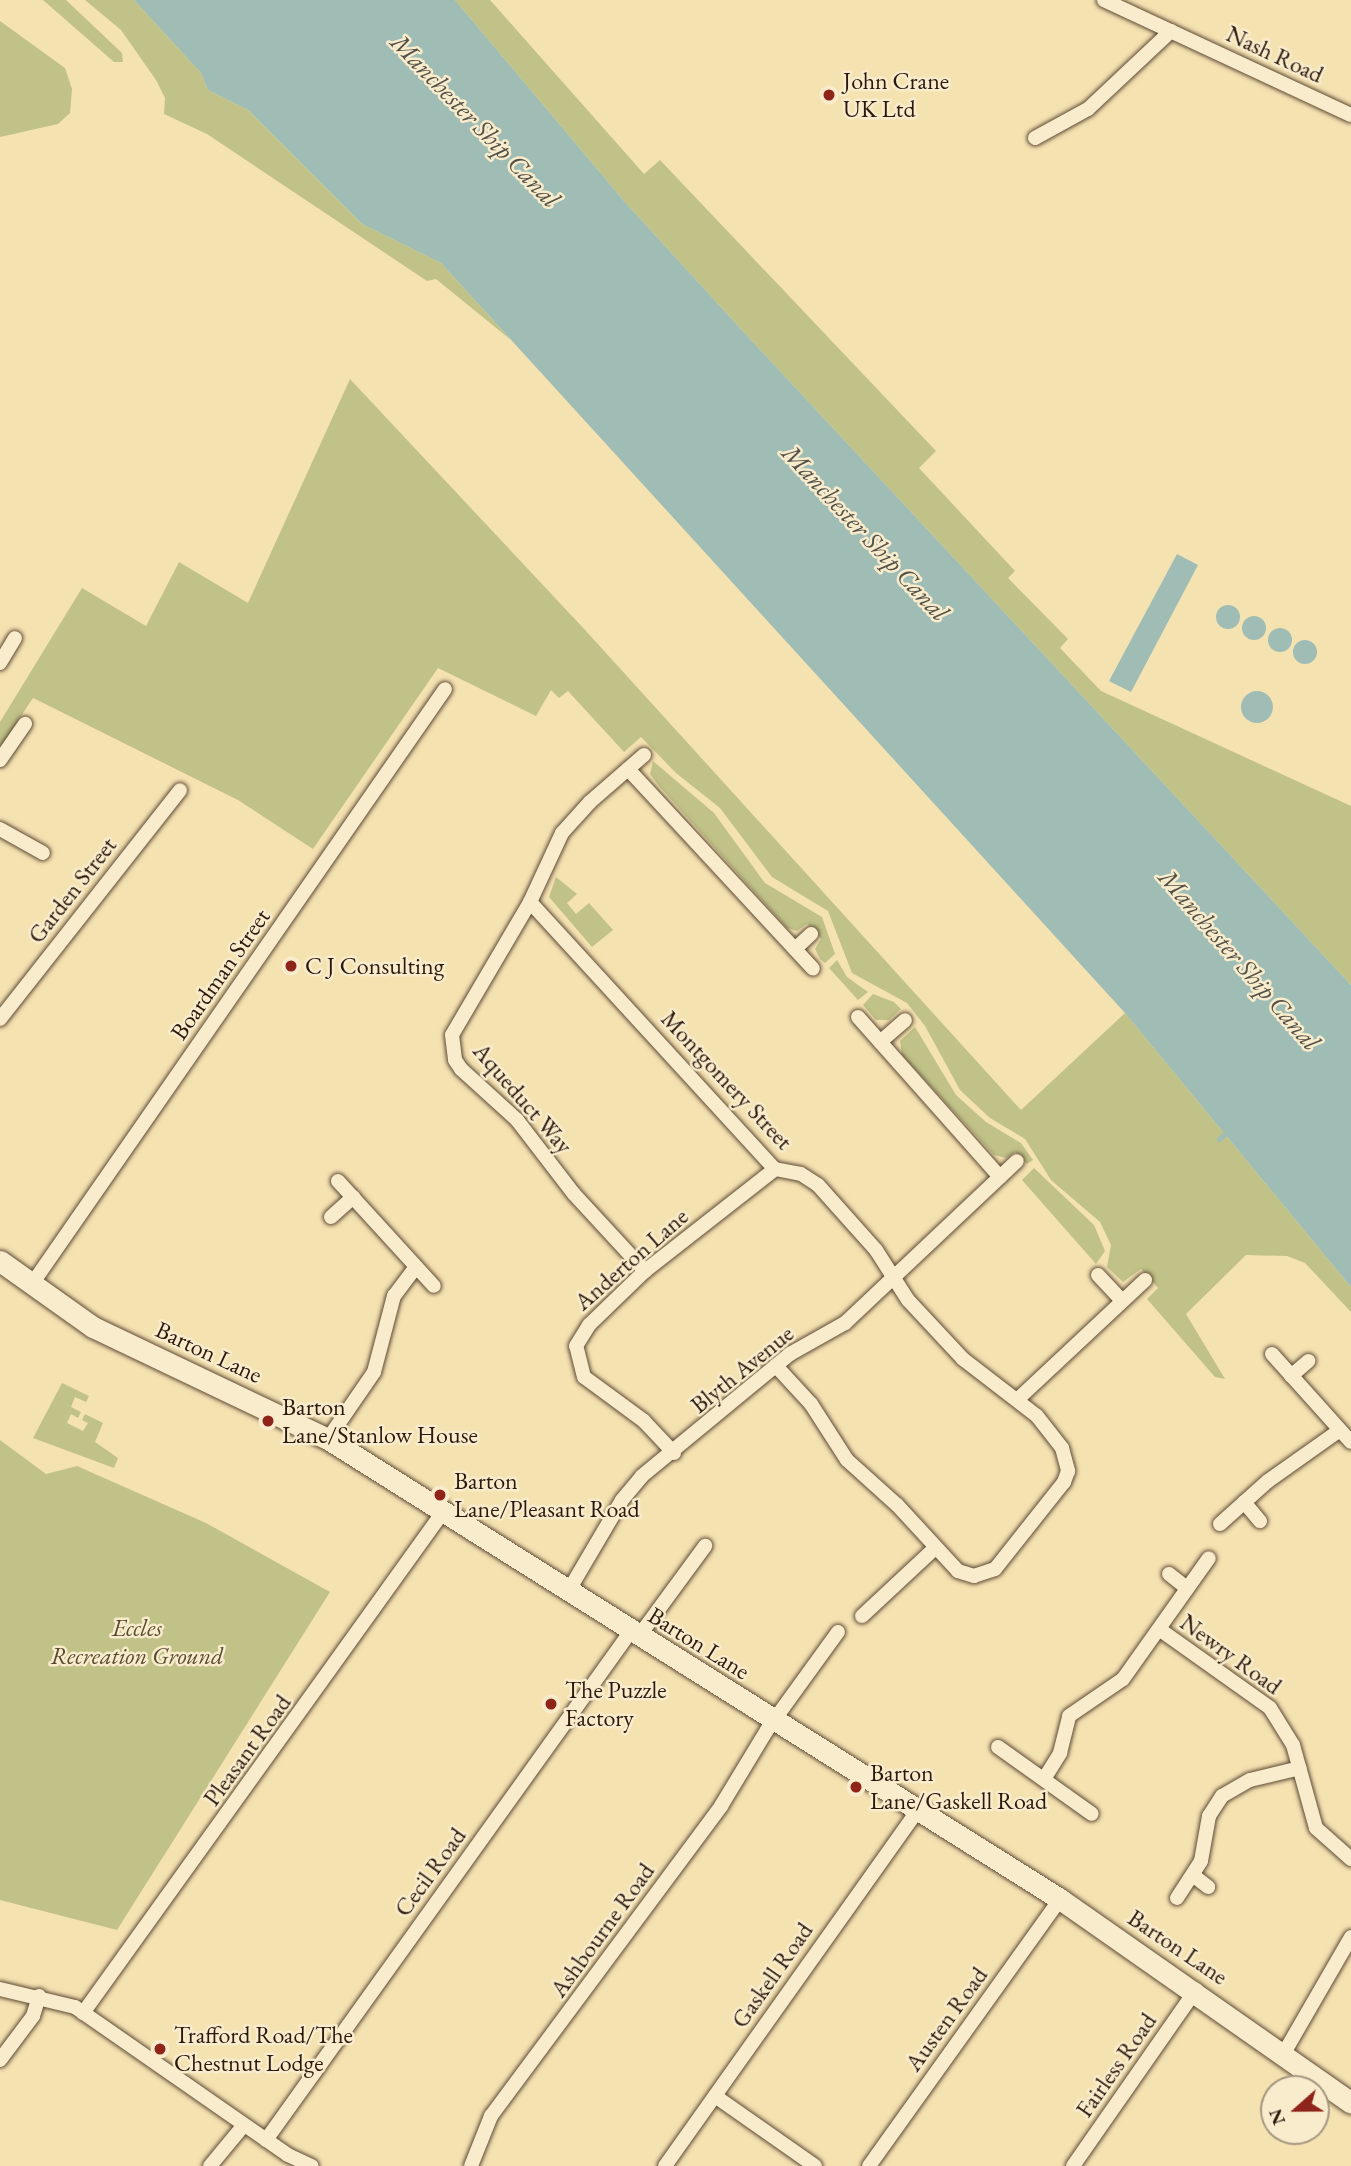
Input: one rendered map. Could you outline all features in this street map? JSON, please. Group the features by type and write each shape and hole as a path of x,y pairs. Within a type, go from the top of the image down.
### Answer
{"main road":[{"name":"Barton Lane","path":"0,1261 93,1327 328,1439 1060,1899 1196,1990 1351,2103"}],"street":[{"name":"Nash Road","path":"1104,0 1351,115"},
{"path":"1035,138 1088,109 1171,31"},
{"path":"0,663 15,638"},
{"name":"Boardman Street","path":"32,1284 445,689"},
{"path":"0,760 25,724"},
{"name":"Aqueduct Way","path":"644,755 562,833 530,902 456,1022 452,1035 455,1059 539,1144 573,1194 645,1271"},
{"path":"628,769 813,969"},
{"name":"Garden Street","path":"0,1019 180,789"},
{"path":"0,829 43,853"},
{"name":"Montgomery Street","path":"530,902 775,1169 801,1174 818,1185 876,1250 908,1300 963,1359 1018,1399 1062,1448 1068,1471 1063,1482 995,1569 966,1574 949,1565 897,1505 847,1460 811,1404 776,1366"},
{"path":"795,948 811,934"},
{"path":"858,1017 1000,1177"},
{"path":"880,1042 905,1020"},
{"name":"Blyth Avenue","path":"569,1590 622,1500 642,1476 674,1453 800,1347 845,1323 1017,1161"},
{"name":"Anderton Lane","path":"674,1453 644,1421 591,1385 576,1357 576,1346 589,1325 645,1271 775,1169"},
{"path":"338,1181 434,1286"},
{"path":"331,1217 353,1197"},
{"path":"328,1439 380,1360 394,1296 416,1267"},
{"path":"1098,1275 1122,1301"},
{"path":"1018,1399 1145,1280"},
{"path":"1272,1354 1351,1442"},
{"path":"1291,1376 1308,1361"},
{"path":"1220,1524 1244,1502 1340,1430"},
{"path":"1244,1502 1260,1521"},
{"name":"Pleasant Road","path":"83,2012 443,1512"},
{"name":"Cecil Road","path":"266,2140 635,1633 705,1546"},
{"path":"862,1616 935,1548"},
{"path":"1044,1779 1057,1761 1065,1726 1075,1708 1123,1679 1209,1558"},
{"path":"1169,1574 1187,1588"},
{"name":"Newry Road","path":"1159,1629 1270,1708 1293,1745 1316,1828 1351,1859"},
{"name":"Ashbourne Road","path":"471,2166 491,2116 721,1807 775,1722 838,1632"},
{"path":"998,1747 1092,1814"},
{"path":"1177,1898 1194,1876 1209,1816 1223,1796 1250,1780 1300,1768"},
{"name":"Gaskell Road","path":"665,2166 918,1810"},
{"path":"1194,1876 1208,1887"},
{"name":"Austen Road","path":"869,2166 1060,1899"},
{"path":"1284,2053 1351,1937"},
{"path":"0,1989 39,1996 83,2012 266,2140 312,2166"},
{"name":"Fairless Road","path":"1073,2166 1196,1990"},
{"path":"0,2060 33,2017 39,1996"},
{"path":"715,2096 815,2166"},
{"path":"210,2166 244,2125"}],"green space":[{"path":"43,0 66,0 122,53 123,62 114,62"},
{"path":"85,0 134,0 201,73 208,90 248,110 362,224 441,263 511,340 436,279 427,281 207,134 164,114 165,98 156,80 121,30"},
{"path":"455,0 490,0 644,174 660,160 936,451 919,468 1015,571 1008,578 1068,639 1060,648 1101,691 1351,806 1351,985 624,201"},
{"path":"0,21 65,68 72,89 70,113 58,124 0,137"},
{"path":"350,379 586,631 1021,1110 1125,1013 1351,1287 1351,1312 1305,1263 1287,1256 1246,1255 1186,1314 1225,1379 1215,1377 1147,1299 1158,1288 1141,1269 1123,1282 1107,1267 1111,1245 1100,1222 1051,1180 1025,1139 990,1118 960,1090 925,1026 907,1003 852,973 828,911 772,877 720,808 676,773 641,737 624,752 568,691 559,698 551,690 536,716 438,668 313,849 238,800 33,698 0,748 0,722 82,588 146,626 179,562 248,603"},
{"path":"653,761 714,813 765,883 822,917 835,954 825,963 815,949 821,939 807,924 797,931 787,928 658,785 650,774"},
{"path":"556,877 577,894 567,903 576,914 589,903 613,930 592,947 549,897"},
{"path":"837,960 847,977 868,992 858,1000 829,968"},
{"path":"873,994 894,1002 901,1009 889,1020 876,1020 863,1005"},
{"path":"915,1027 956,1095 986,1122 1021,1143 1033,1160 1027,1164 1015,1152 1006,1158 994,1155 902,1055 900,1041"},
{"path":"1034,1168 1094,1225 1105,1251 1096,1264 1022,1180"},
{"path":"62,1383 89,1396 86,1402 75,1397 71,1407 81,1412 78,1418 71,1414 67,1423 83,1431 88,1423 82,1420 85,1414 103,1423 95,1442 118,1458 114,1468 33,1438"},
{"name":"Eccles Recreation Ground","path":"0,1440 46,1474 77,1466 206,1523 330,1592 117,1930 0,1900"}],"water":[{"name":"Manchester Ship Canal","path":"134,0 455,0 624,201 1351,985 1351,1287 1125,1013 441,263 362,224 248,110 208,90 201,73"},
{"path":"1177,554 1198,565 1131,692 1109,681"},
{"path":"1228,605 1239,612 1240,617 1233,628 1228,629 1217,622 1216,617 1223,606"},
{"path":"1254,616 1265,623 1266,628 1259,639 1254,640 1243,633 1242,628 1249,617"},
{"path":"1280,628 1291,635 1292,640 1285,651 1280,652 1269,645 1268,640 1275,629"},
{"path":"1305,640 1316,647 1317,652 1310,663 1305,664 1294,657 1293,652 1300,641"},
{"path":"1257,691 1269,695 1273,707 1269,719 1257,723 1245,719 1241,707 1245,695"}],"waterway":[{"path":"1219,1139 1226,1133"}],"place":[{"name":"John Crane UK Ltd","path":"829,95"},
{"name":"C J Consulting","path":"291,966"},
{"name":"Barton Lane/Stanlow House","path":"268,1421"},
{"name":"Barton Lane/Pleasant Road","path":"440,1495"},
{"name":"The Puzzle Factory","path":"551,1704"},
{"name":"Barton Lane/Gaskell Road","path":"856,1787"},
{"name":"Trafford Road/The Chestnut Lodge","path":"160,2049"}]}
